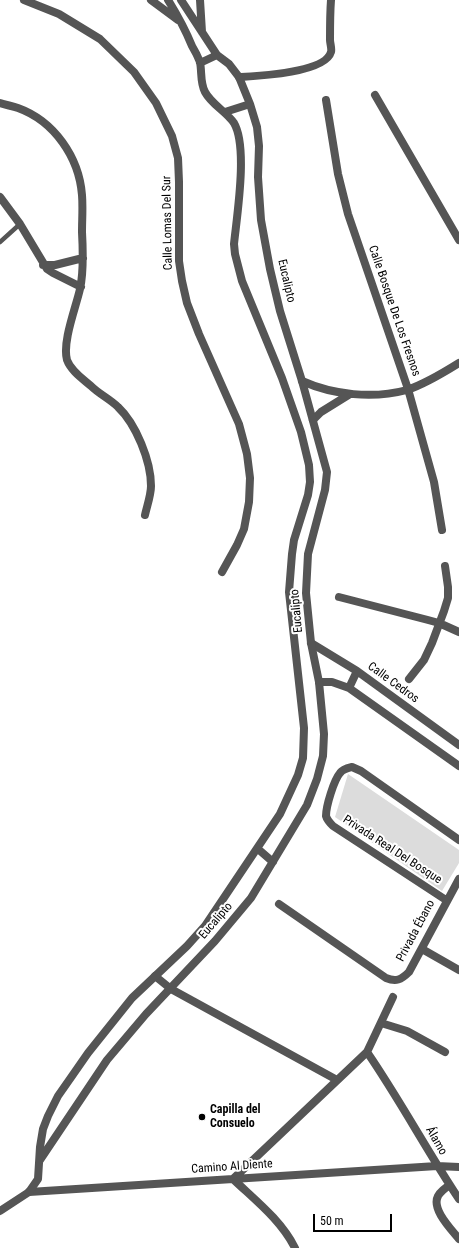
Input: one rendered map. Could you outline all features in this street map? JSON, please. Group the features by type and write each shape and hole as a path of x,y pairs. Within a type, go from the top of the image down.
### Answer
{"street":[{"name":"Calle Lomas Del Sur","path":"24,0 59,14 100,39 134,72 156,103 172,136 178,158 179,261 182,282 187,303 199,334 239,424 247,454 250,478 249,502 244,529 222,572"},
{"path":"151,0 183,23"},
{"name":"Eucalipto","path":"29,1192 38,1178 43,1129 58,1096 88,1054 132,998 187,946 205,926 280,814 298,775 303,758 304,728 289,592 294,540 308,495 310,476 307,454 282,378 252,308 235,254 234,244 240,185 241,155 238,134 234,124 225,112 211,101 205,92 200,74 200,63 183,23 168,0"},
{"name":"Eucalipto","path":"39,1160 107,1060 146,1014 215,941 251,898 307,805 324,756 324,734 319,682 312,643 306,593 308,554 325,490 327,472 302,380 280,311 261,220 258,177 259,146 257,127 250,104 239,77 229,64 216,55 180,0"},
{"path":"200,0 203,34"},
{"path":"239,77 286,73 318,64 326,59 331,52 331,0"},
{"path":"200,63 216,55"},
{"path":"375,95 459,240"},
{"name":"Calle Bosque De Los Fresnos","path":"326,100 338,174 348,214 408,390 434,482 442,530"},
{"path":"0,103 18,108 37,118 58,135 70,152 78,172 82,194 83,258 81,287 67,340 67,359 75,372 100,394 117,406 128,418 136,432 147,458 150,473 151,487 145,515"},
{"path":"225,112 250,104"},
{"path":"0,197 20,224 43,265 53,273 81,287"},
{"path":"43,265 55,265 83,258"},
{"path":"302,380 313,386 350,394 382,394 408,390 438,376 459,363"},
{"path":"313,420 321,412 350,394"},
{"path":"409,679 424,660 432,643 448,598 445,566"},
{"path":"339,597 439,623 459,632"},
{"name":"Calle Cedros","path":"312,643 357,671 459,745"},
{"path":"349,688 357,671"},
{"path":"319,682 332,682 349,688 459,766"},
{"name":"Privada Real Del Bosque","path":"446,900 332,825 326,816 330,795 339,774 343,770 352,767 356,768 459,840"},
{"path":"258,849 273,862"},
{"name":"Privada Ébano","path":"279,904 386,978 393,981 404,978 409,972 459,878"},
{"path":"422,949 459,970"},
{"path":"155,976 170,989 337,1080"},
{"path":"294,1248 286,1232 277,1221 233,1179 367,1052 393,997"},
{"path":"381,1024 407,1031 445,1052"},
{"name":"Álamo","path":"367,1052 459,1199"},
{"name":"Camino Al Diente","path":"29,1192 437,1166 459,1167"},
{"path":"450,1185 438,1196 436,1205 441,1215 459,1239"},
{"path":"0,1210 29,1192"}],"lane":[{"path":"0,242 20,224"}],"shaded area":[{"path":"348,774 459,850 459,863 442,891 335,817"}],"place":[{"name":"Capilla del Consuelo","path":"202,1117"}]}
